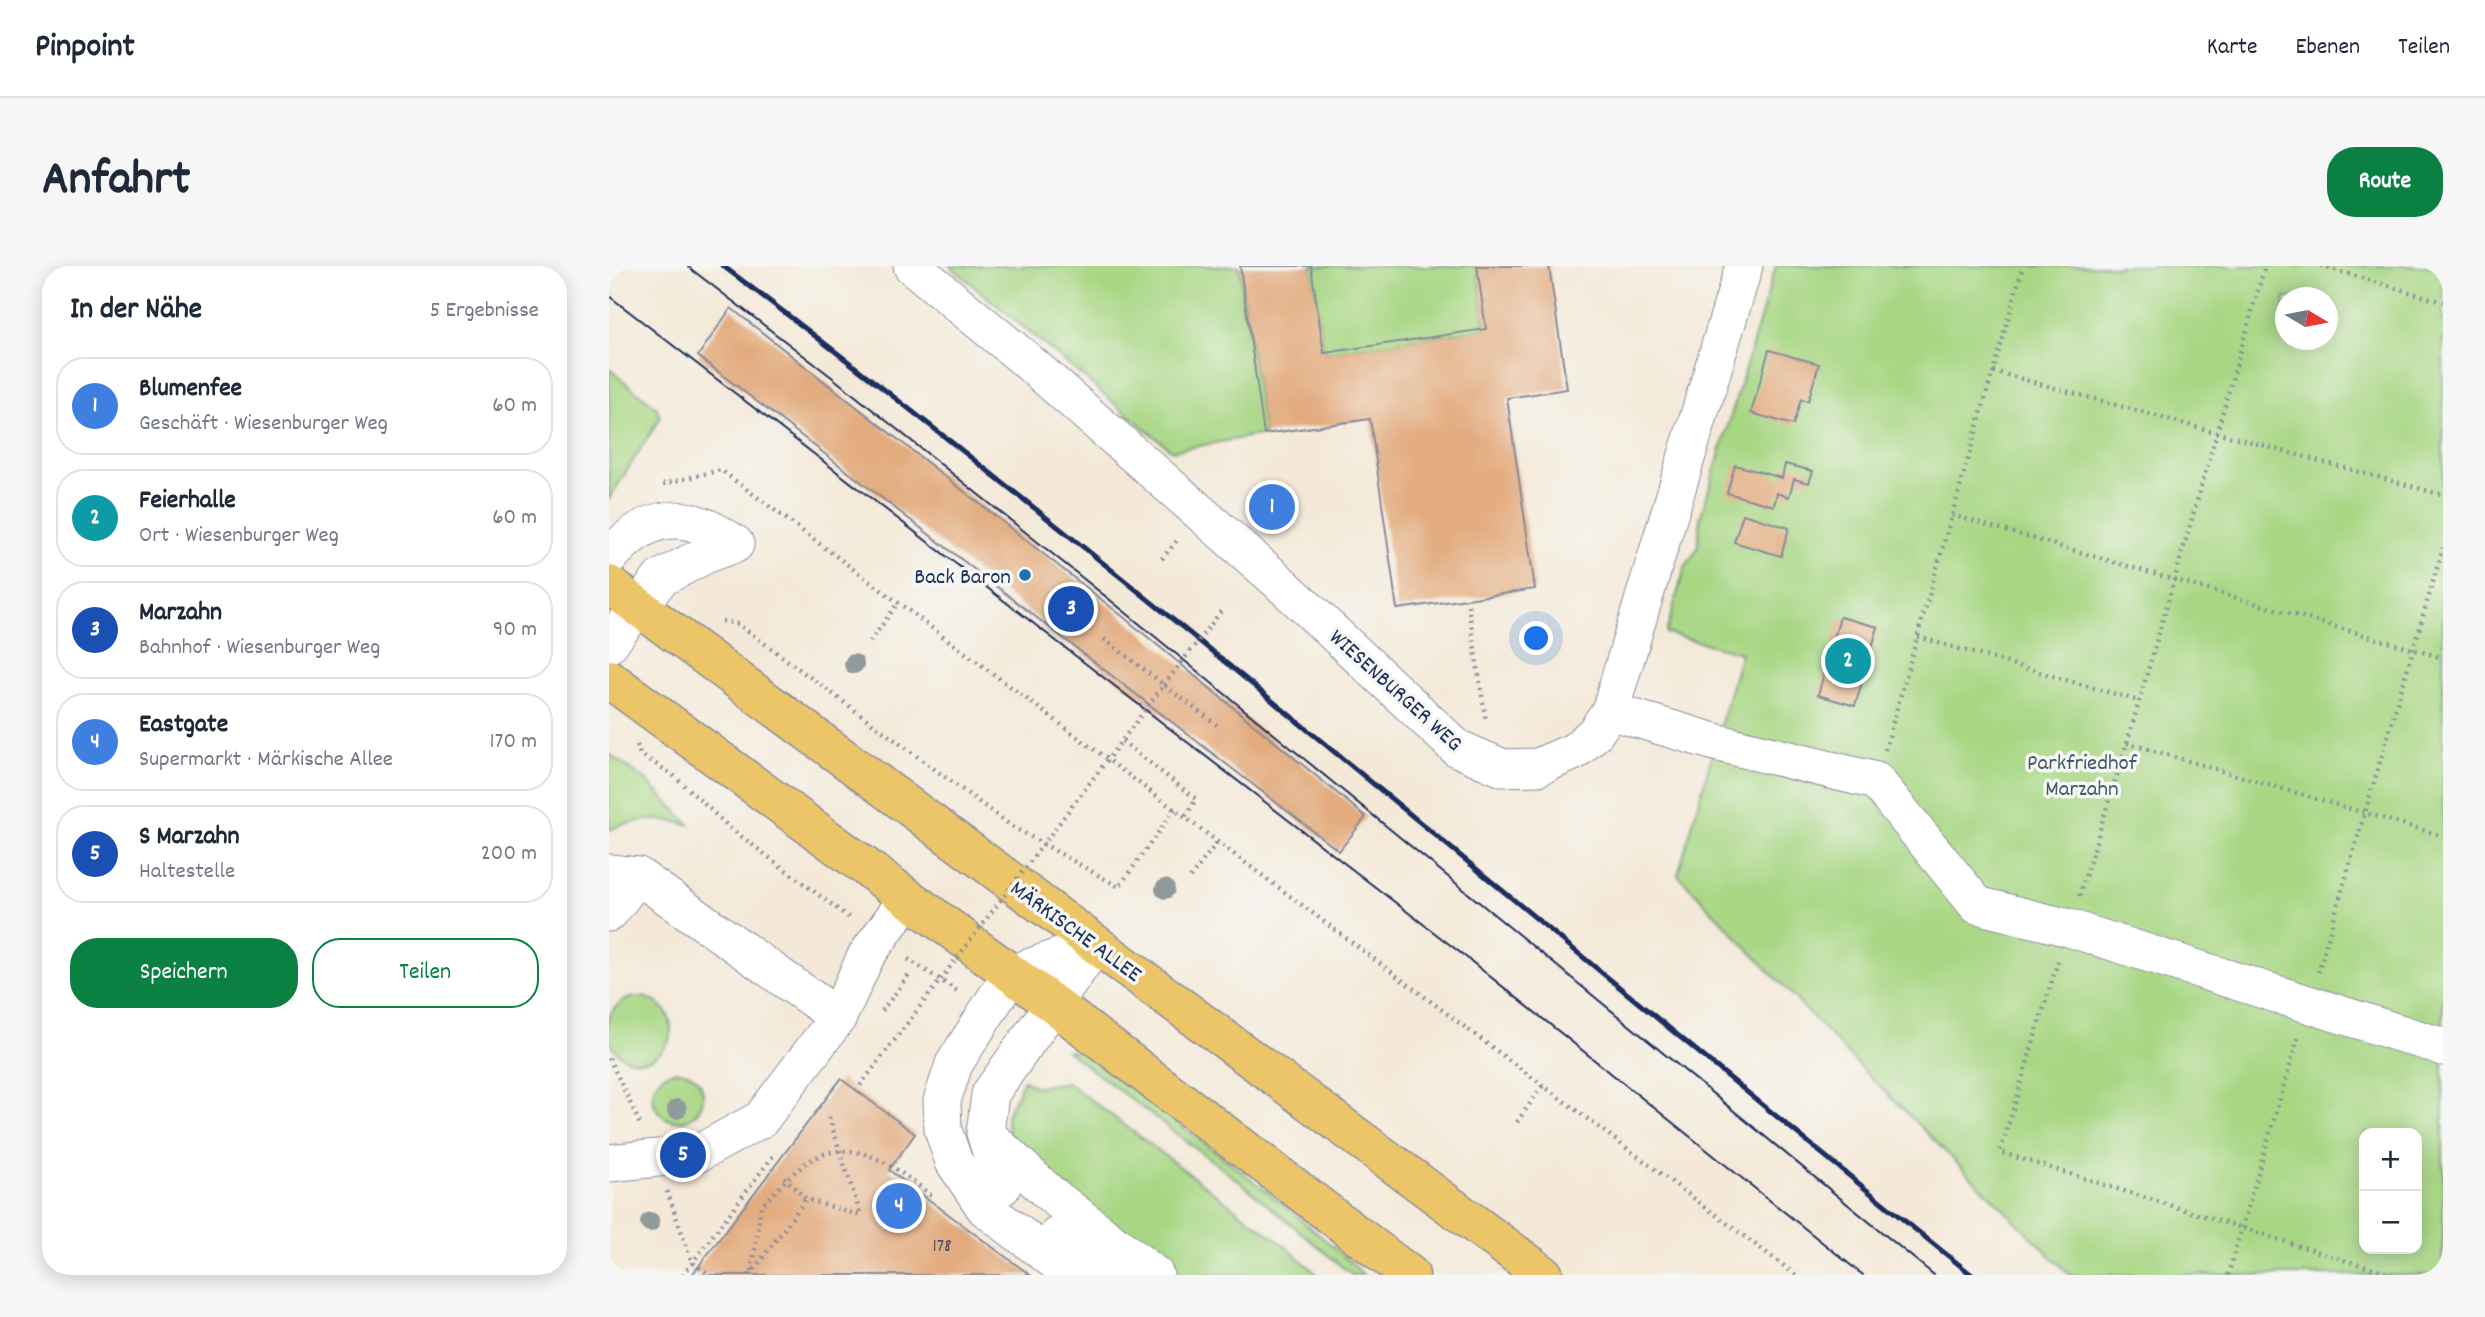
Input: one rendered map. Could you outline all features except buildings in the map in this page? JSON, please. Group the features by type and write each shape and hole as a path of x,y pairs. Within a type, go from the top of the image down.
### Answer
{"main road":[{"name":"MÄRKISCHE ALLEE","path":"623,596 1544,1275"},
{"path":"609,680 1053,1004 1410,1275"}],"street":[{"name":"WIESENBURGER WEG","path":"912,266 1025,359 1249,556 1457,748 1503,768 1538,767 1575,751 1595,733 1610,711 1744,266"},
{"path":"609,558 635,532 656,522 675,518 701,522 735,544 707,554 623,596 609,644"},
{"path":"1610,711 1715,742 1876,781 1977,905 2069,928 2443,1047"},
{"path":"609,913 624,874 838,1017"},
{"path":"609,1163 697,1154 761,1119 838,1017 866,956 908,900"},
{"path":"1073,1275 985,1208 954,1162 943,1130 942,1101 947,1080 975,1027 1011,974 1096,944"},
{"path":"1009,1195 985,1133 990,1094 1096,944"},
{"path":"985,1133 1049,1193 1155,1275"},
{"path":"954,1162 1009,1195 1109,1275"}],"path":[{"path":"1876,781 2024,266"},
{"path":"2265,266 2127,743 2000,1152 2240,1230 2392,1275"},
{"path":"2321,266 2443,302"},
{"path":"1993,371 2443,495"},
{"path":"657,487 669,481 721,470 1796,1275"},
{"path":"1952,515 2443,658"},
{"path":"2228,1275 2443,548"},
{"path":"1467,598 1488,736"},
{"path":"870,642 897,604"},
{"path":"856,1091 1222,610"},
{"path":"738,624 1010,825 1119,887 1175,808"},
{"path":"1917,637 2139,701"},
{"path":"1104,639 1217,725"},
{"path":"633,733 640,754 673,775 755,848 877,939 957,991"},
{"path":"1122,741 1196,799 1185,817"},
{"path":"2127,743 2443,836"},
{"path":"1190,878 1218,841"},
{"path":"609,1058 646,1136"},
{"path":"1517,1122 1543,1085"},
{"path":"784,1177 806,1199 861,1216 829,1117"},
{"path":"751,1273 761,1206 810,1161 846,1150 885,1160 940,1201"},
{"path":"664,1182 692,1262 709,1275"},
{"path":"751,1273 806,1199"}],"green space":[{"path":"950,266 1239,266 1264,434 1172,451"},
{"path":"1311,266 1477,266 1486,329 1324,353"},
{"name":"Parkfriedhof Marzahn","path":"1776,266 2443,266 2443,1275 2070,1275 1862,1069 1678,875 1741,653 1666,633 1685,567 1698,548 1700,519"},
{"path":"609,369 657,408 660,418 609,499"},
{"path":"609,754 646,780 690,825 649,820 609,830"},
{"path":"639,997 657,1003 665,1011 671,1029 665,1047 657,1055 639,1061 621,1055 613,1047 607,1029 613,1011 621,1003"},
{"path":"1067,1051 1080,1051 1189,1131 1296,1215 1364,1275 1352,1275 1244,1185"},
{"path":"678,1071 696,1078 703,1096 696,1114 678,1121 660,1114 653,1096 660,1078"},
{"path":"1024,1080 1036,1087 1067,1082 1284,1245 1318,1275 1177,1275 1010,1148 1006,1116"}],"tram line":[{"path":"687,266 833,378 1125,612 1934,1275"},
{"path":"609,296 1462,954 1863,1275"}],"railway":[{"path":"723,266 1040,512 1196,638 1972,1275"}],"place":[{"name":"Blumenfee","path":"1272,507"},
{"name":"Back Baron","path":"1025,575"},
{"name":"Marzahn","path":"1071,609"},
{"name":"Feierhalle","path":"1848,661"},
{"name":"S Marzahn","path":"683,1155"},
{"name":"Eastgate","path":"899,1206"}]}
